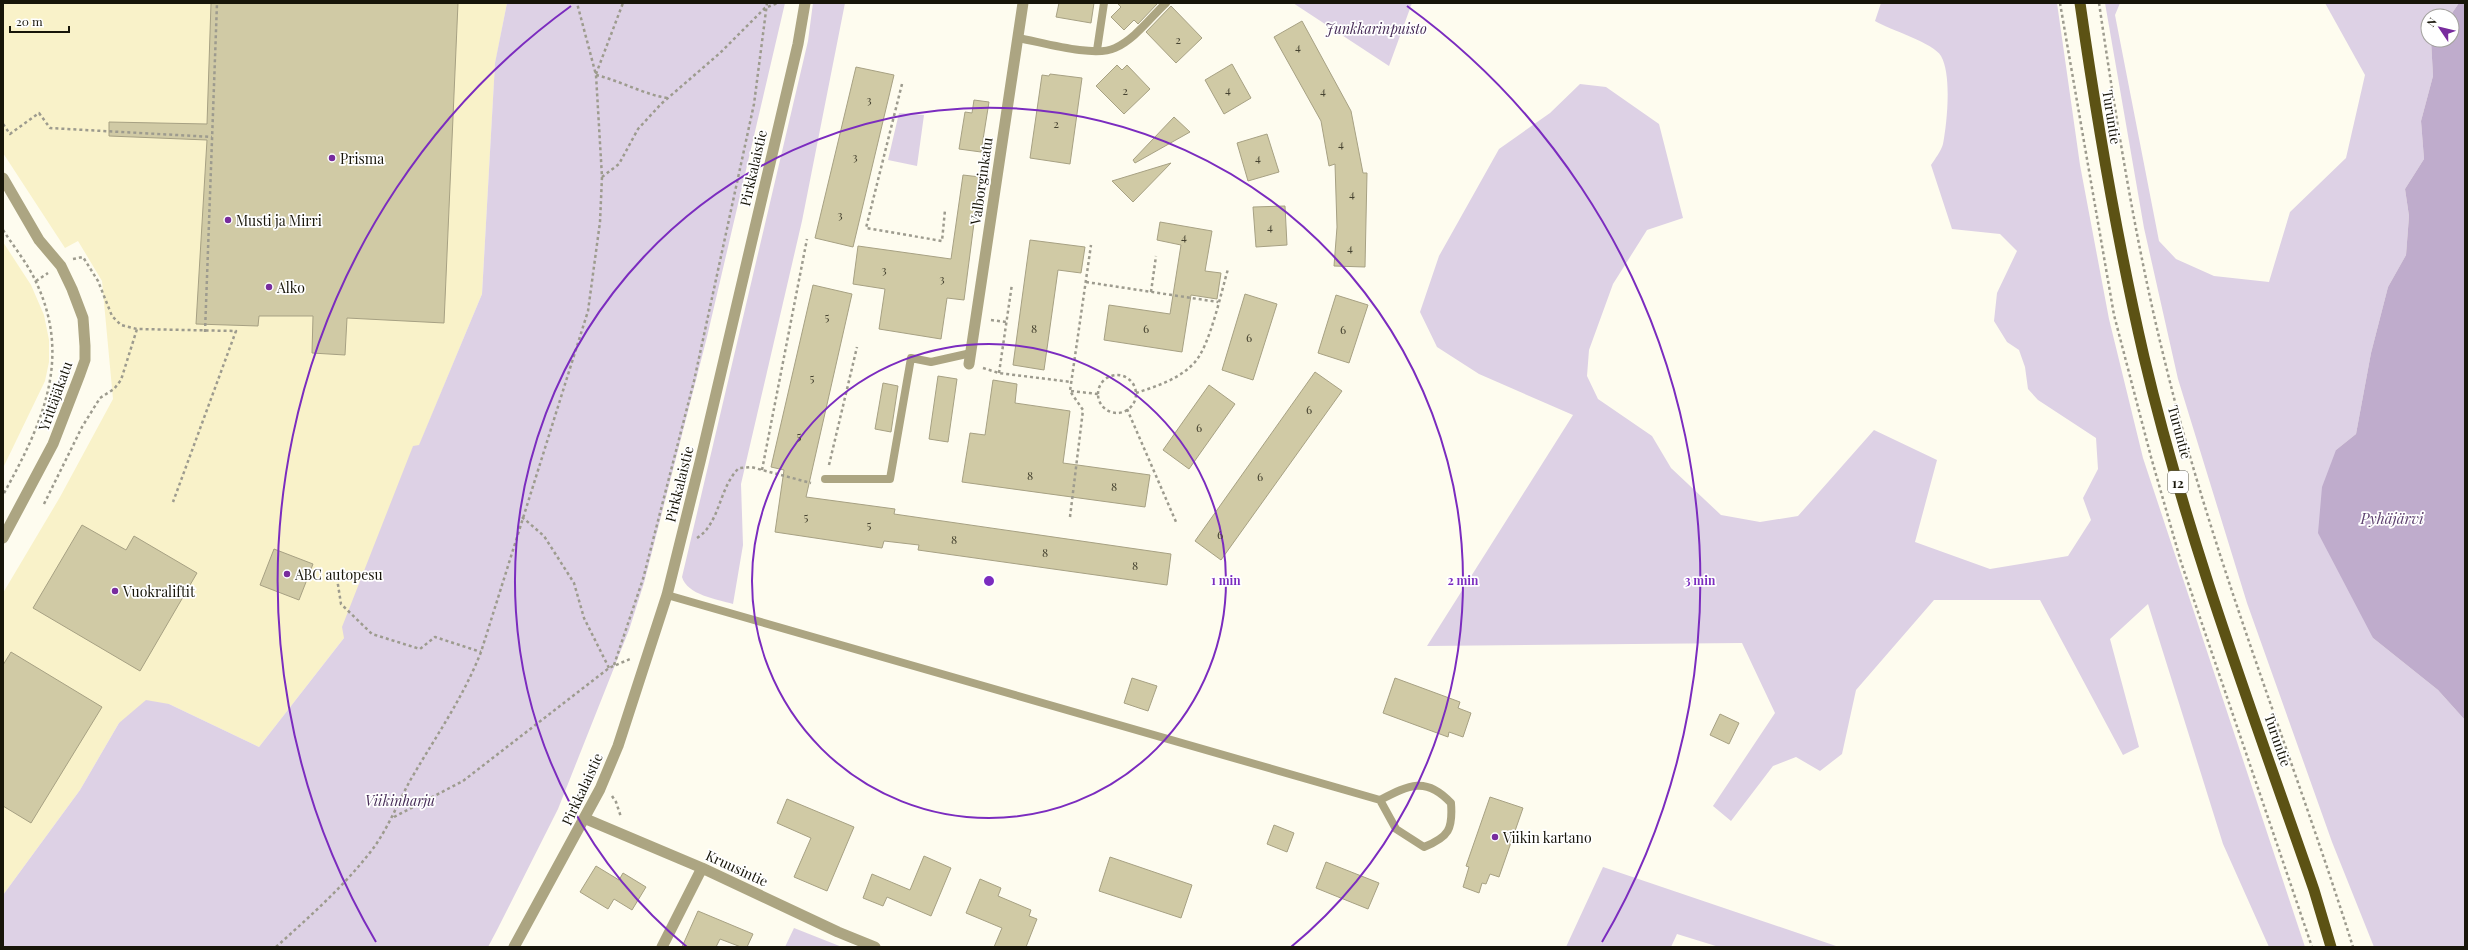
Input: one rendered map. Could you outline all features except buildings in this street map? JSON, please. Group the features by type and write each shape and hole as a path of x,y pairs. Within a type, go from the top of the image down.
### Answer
{"highway":[{"name":"Turuntie","path":"2080,3 2108,183 2144,358 2187,515 2331,947"}],"street":[{"name":"Pirkkalaistie","path":"514,947 586,818 618,746 666,595 680,544 798,44 805,3"},
{"name":"Valborginkatu","path":"970,358 1023,3"},
{"name":"Yrittäjäkatu","path":"3,178 39,240 60,266 83,318 84,360 53,444 3,538"},
{"name":"Kruusintie","path":"586,818 702,868 838,932 875,947"},
{"path":"662,947 702,868"}],"lane":[{"path":"1097,50 1104,3"},
{"path":"1018,38 1097,50 1114,49 1130,39 1166,3"},
{"path":"825,480 890,479 911,358 931,362 970,358"},
{"path":"666,595 1380,800 1413,785 1426,785 1442,793 1451,803 1452,820 1448,832 1437,842 1424,847 1396,829 1380,800"}],"path":[{"path":"205,332 217,3"},
{"path":"276,947 334,894 369,854 393,817 411,780 448,722 470,680 481,652 522,517 588,311 600,222 602,177 596,75 577,3"},
{"path":"596,75 623,3"},
{"path":"614,665 643,579 694,381 754,104 765,8 767,3"},
{"path":"602,177 619,164 638,129 668,98 720,53 765,8 778,3"},
{"path":"2099,3 2137,238 2166,368 2201,494 2353,947"},
{"path":"596,75 616,80 648,95 668,98"},
{"path":"902,84 866,228 942,241 945,210"},
{"path":"3,124 10,134 39,113 50,128 212,137"},
{"path":"3,230 36,281 48,314 54,341 53,363 40,420 26,455 3,496"},
{"path":"762,470 807,239"},
{"path":"1070,517 1083,410 1070,391 1091,245"},
{"path":"36,281 78,256 83,257 98,281 112,316 121,325 137,329 205,332 236,331 173,502"},
{"path":"1151,292 1156,256"},
{"path":"1136,393 1163,384 1186,371 1196,362 1206,341 1228,269"},
{"path":"1086,282 1218,302"},
{"path":"999,373 1012,284"},
{"path":"44,504 82,426 100,398 114,389 121,380 137,329"},
{"path":"680,544 704,534 713,517 724,488 739,468 751,467 812,484 825,480 857,347"},
{"path":"970,358 999,373 1072,382"},
{"path":"1117,375 1130,380 1136,393 1135,400 1127,410 1118,413 1110,412 1104,408 1098,394 1103,381 1117,375"},
{"path":"1070,391 1098,394"},
{"path":"1127,410 1176,522"},
{"path":"522,517 544,536 574,583 584,618 609,668"},
{"path":"336,572 341,604 372,634 420,649 435,636 481,652"},
{"path":"393,817 463,781 609,668 632,658 629,666"}],"shaded area":[{"path":"3,3 507,3 495,64 482,294 419,446 413,447 344,638 259,747 169,704 119,723 80,790 3,895 3,593 60,497 113,399 102,281 78,241 65,248 3,153"},
{"path":"3,242 31,285 44,315 49,340 49,362 45,381 3,468"}],"green space":[{"name":"Viikinharju","path":"507,3 785,3 707,337 644,583 629,630 558,809 488,947 3,947 3,895 80,790 119,723 146,700 169,704 259,747 344,638 342,627 413,446 419,445 482,294 495,63"},
{"path":"813,3 845,3 802,221 741,484 743,545 733,604 696,592 685,583 682,577 808,41"},
{"name":"Junkkarinpuisto","path":"1293,3 1412,3 1389,66"},
{"path":"1881,3 2057,3 2080,165 2109,319 2143,458 2305,947 2269,947 2223,844 2148,604 2110,639 2139,747 2123,755 2040,600 1934,600 1856,690 1842,754 1820,771 1796,757 1773,766 1731,821 1713,806 1775,713 1742,643 1427,646 1573,415 1479,374 1437,347 1420,312 1439,256 1499,149 1550,113 1580,84 1606,87 1659,124 1683,218 1647,230 1613,284 1589,350 1587,376 1598,399 1652,436 1671,468 1721,515 1760,522 1798,516 1874,430 1937,460 1915,542 1990,569 2068,556 2091,520 2083,498 2098,469 2096,438 2038,400 2028,389 2025,367 2019,350 2007,342 1994,321 1997,293 2017,251 2000,234 1952,229 1931,165 1942,147 1945,135 1948,87 1944,64 1941,56 1930,46 1875,21"},
{"path":"2105,3 2120,3 2115,15 2159,241 2176,259 2214,276 2269,282 2290,212 2346,158 2365,75 2325,3 2459,3 2456,8 2420,8 2420,48 2431,48 2433,76 2421,121 2424,159 2405,189 2409,216 2406,255 2388,287 2371,353 2356,434 2336,450 2373,638 2438,690 2465,720 2465,947 2374,947 2332,842 2247,603 2178,379 2144,228"},
{"path":"899,113 924,115 917,166 888,160"},
{"path":"1603,867 1839,947 1719,947 1677,934 1671,947 1566,947"},
{"path":"794,928 842,947 785,947"}],"water":[{"name":"Pyhäjärvi","path":"2459,3 2465,3 2465,720 2438,690 2373,638 2318,533 2322,487 2336,450 2356,434 2371,353 2388,287 2406,255 2409,216 2405,189 2424,159 2421,121 2433,76 2431,48 2460,48 2460,8 2456,8"}],"place":[{"name":"Prisma","path":"332,158"},
{"name":"Musti ja Mirri","path":"228,220"},
{"name":"Alko","path":"269,287"},
{"name":"ABC autopesu","path":"287,574"},
{"name":"Vuokraliftit","path":"115,591"},
{"name":"Viikin kartano","path":"1495,837"}]}
